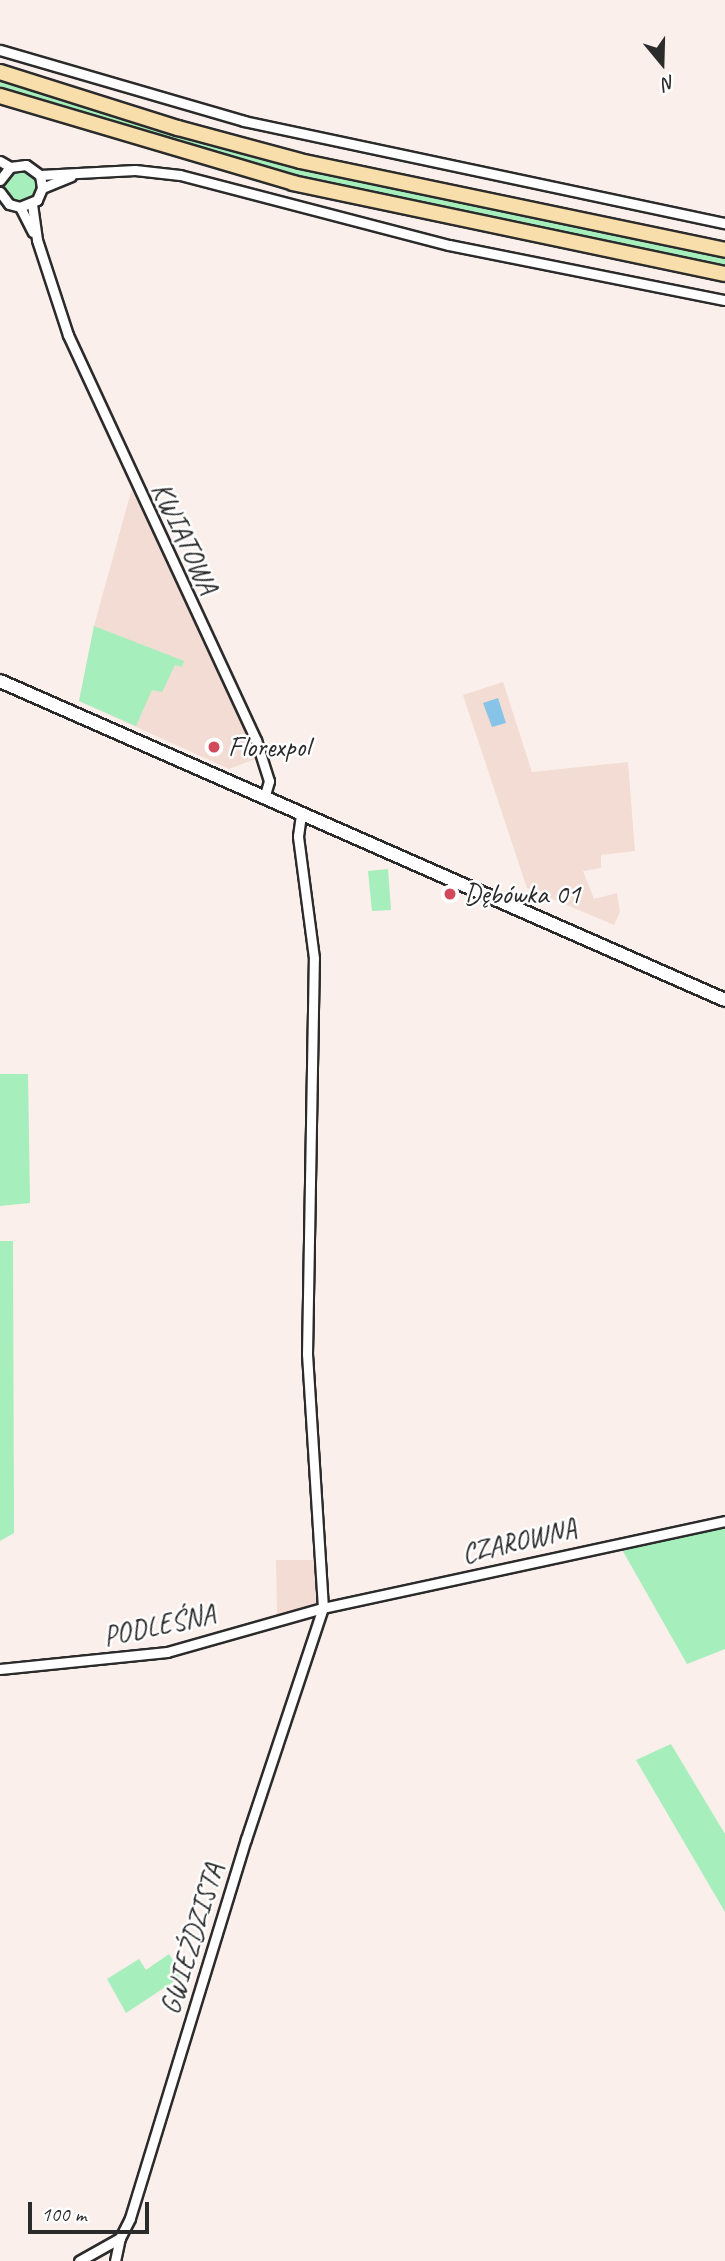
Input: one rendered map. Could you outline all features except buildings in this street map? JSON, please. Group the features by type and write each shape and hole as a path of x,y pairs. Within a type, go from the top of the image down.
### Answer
{"main road":[{"path":"0,72 289,158 725,250"},
{"path":"0,96 293,183 725,274"}],"street":[{"path":"0,50 244,121 725,223"},
{"path":"0,161 10,167"},
{"path":"0,177 10,167 26,165 40,175 135,170 180,175 486,253 725,300"},
{"path":"37,240 32,205 43,188 76,174"},
{"path":"40,175 43,188"},
{"path":"0,192 9,204 20,207 32,205"},
{"path":"20,207 37,240"},
{"name":"KWIATOWA","path":"37,240 54,297 90,388 256,740 269,781 264,798"},
{"path":"0,681 725,1000"},
{"path":"300,814 298,836 314,958 306,1339 323,1608"},
{"name":"CZAROWNA","path":"323,1608 725,1521"},
{"name":"PODLEŚNA","path":"0,1669 167,1652 323,1608"},
{"name":"GWIEŹDZISTA","path":"115,2261 120,2238 323,1608"},
{"path":"79,2261 120,2238"}],"shaded area":[{"path":"132,488 258,758 229,769 79,701 94,626"},
{"path":"503,682 532,772 628,762 635,851 601,855 601,868 583,871 594,899 617,893 620,912 614,925 527,888 463,695"},
{"path":"276,1560 314,1560 318,1603 277,1615"}],"green space":[{"path":"0,77 339,175 725,255 725,269 246,166 0,91"},
{"path":"21,170 33,174 37,186 33,198 21,202 9,198 5,186 9,174"},
{"path":"94,626 184,661 182,667 175,665 162,692 152,690 136,726 79,701"},
{"path":"388,869 391,910 372,911 368,871"},
{"path":"0,1074 28,1074 30,1203 0,1206"},
{"path":"0,1241 13,1241 14,1533 0,1541"},
{"path":"725,1524 725,1649 687,1664 620,1546"},
{"path":"671,1744 725,1834 725,1912 636,1760"},
{"path":"169,1954 182,1976 126,2013 107,1979 139,1959 146,1970"}],"water":[{"path":"498,698 506,723 492,727 483,703"}],"place":[{"name":"Florexpol","path":"214,747"},
{"name":"Dębówka 01","path":"450,894"}]}
